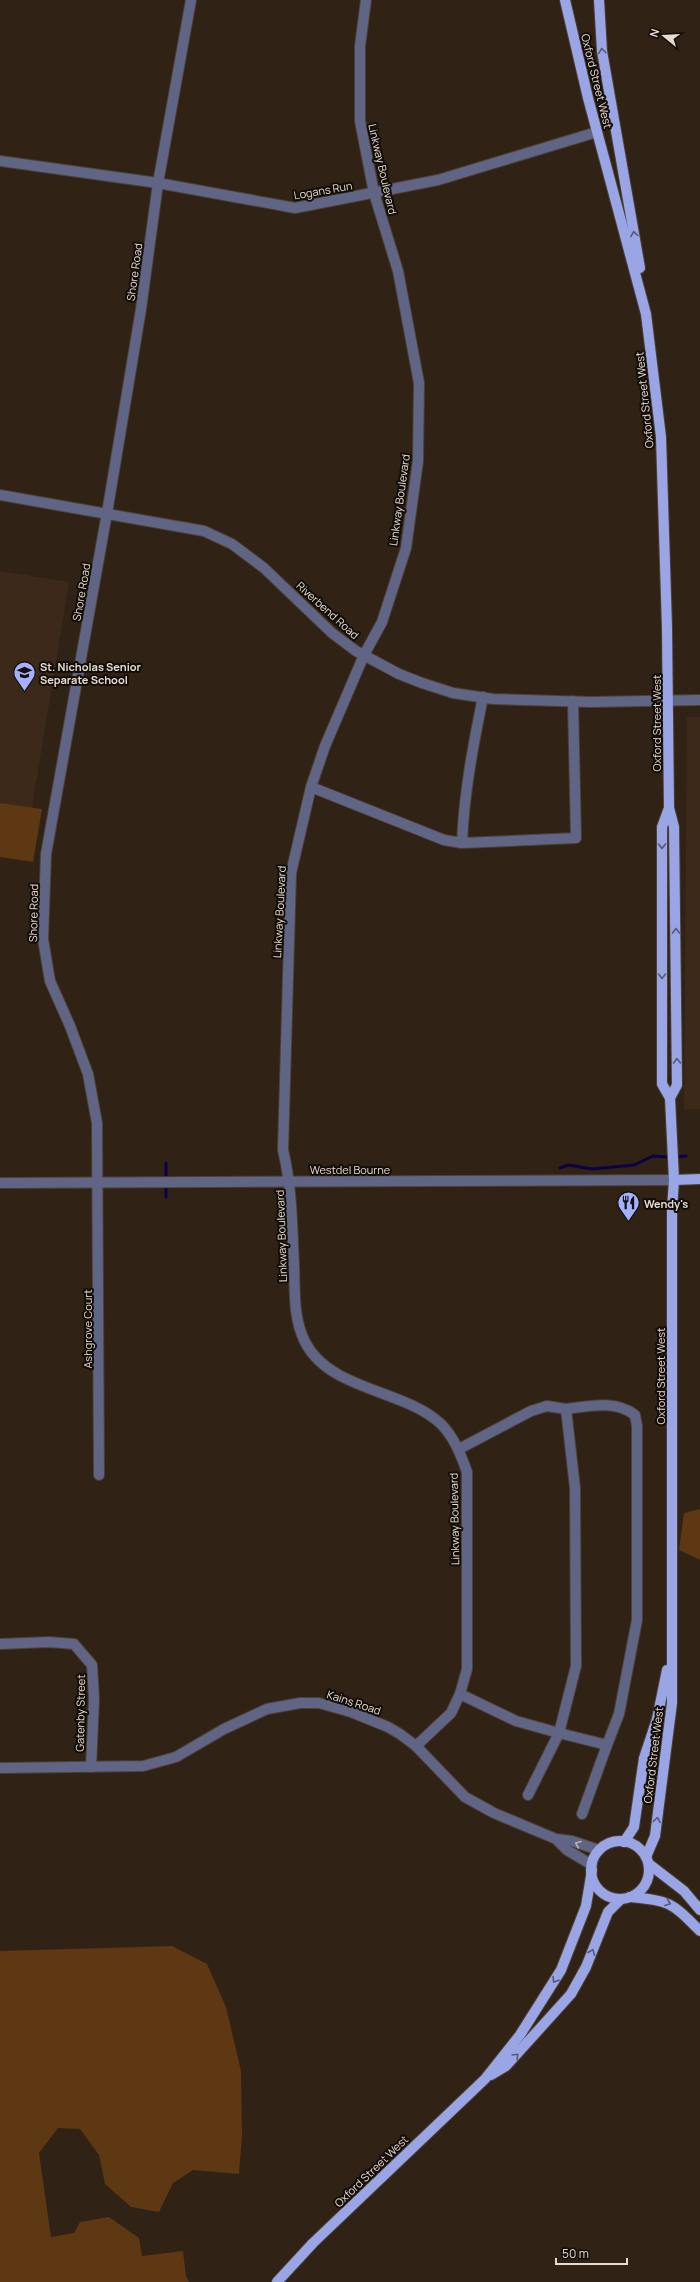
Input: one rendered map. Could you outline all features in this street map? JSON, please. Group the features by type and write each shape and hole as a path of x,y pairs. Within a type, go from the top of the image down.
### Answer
{"main road":[{"name":"Oxford Street West","path":"566,0 597,132 646,314 661,437 668,700 669,808 674,827 677,1085 670,1098"},
{"path":"599,0 602,50 646,314"},
{"name":"Oxford Street West","path":"647,1860 655,1836 672,1704 672,1209 674,1180 670,1098 662,1084 662,827 669,808"},
{"name":"Westdel Bourne","path":"674,1180 700,1179"},
{"name":"Oxford Street West","path":"624,1842 634,1827 644,1758 657,1718 671,1654"},
{"path":"700,1910 684,1891 647,1860 636,1846 624,1842 611,1843 599,1850 592,1868 593,1879 597,1887 612,1898 660,1900 674,1905 700,1931"},
{"path":"625,1898 643,1888 649,1872 647,1860"},
{"name":"Oxford Street West","path":"276,2282 313,2243 485,2079 520,2035 561,1970 586,1906 592,1868"},
{"name":"Oxford Street West","path":"485,2079 506,2066 571,1994 586,1967 608,1912 625,1898"}],"street":[{"name":"Shore Road","path":"96,1183 97,1124 88,1074 70,1026 50,981 43,939 46,854 107,513 140,309 158,183 191,0"},
{"name":"Linkway Boulevard","path":"366,0 360,46 360,121 374,193 398,271 419,383 418,454 406,548 382,622 364,655 325,746 311,787 291,873 284,1150 291,1181 295,1308 305,1342 330,1370 427,1414 441,1425 459,1449 467,1472 467,1669 460,1694 451,1713 416,1746"},
{"name":"Logans Run","path":"0,161 158,183 295,208 438,180 597,132"},
{"name":"Riverbend Road","path":"0,495 194,529 232,544 264,568 332,633 364,655 399,674 422,684 453,693 482,697 573,701 700,700"},
{"path":"462,842 463,806 468,769 482,697"},
{"path":"311,787 444,840 462,842 576,838 573,701"},
{"name":"Westdel Bourne","path":"0,1183 674,1180"},
{"name":"Ashgrove Court","path":"96,1183 98,1264 98,1474"},
{"path":"459,1449 531,1411 547,1406 566,1409 616,1406 627,1409 635,1415 637,1426 637,1620 619,1714 582,1814"},
{"path":"528,1795 559,1733 569,1699 576,1666 576,1488 566,1409"},
{"name":"Gatenby Street","path":"0,1644 49,1642 74,1644 92,1665 91,1767"},
{"path":"460,1694 516,1721 607,1746"},
{"name":"Kains Road","path":"0,1768 143,1766 176,1757 224,1729 267,1709 300,1703 319,1703 351,1712 388,1727 416,1746 464,1797 556,1840 566,1850 592,1868"},
{"name":"Kains Road","path":"556,1840 572,1841 599,1850"}],"shaded area":[{"name":"St. Nicholas Senior Separate School","path":"0,571 69,582 32,808 0,803"},
{"path":"687,717 700,717 700,1109 684,1109"},
{"path":"0,803 42,809 33,862 0,857"},
{"path":"700,1509 700,1560 679,1550 684,1513"},
{"path":"172,1946 207,1964 226,2007 241,2071 242,2136 239,2174 193,2170 173,2183 159,2212 131,2207 105,2184 99,2155 80,2129 58,2128 39,2153 51,2237 74,2233 80,2222 109,2217 139,2238 142,2256 183,2251 186,2276 189,2282 0,2282 0,1951"}],"waterway":[{"path":"560,1168 569,1165 592,1169 634,1165 653,1156 686,1156"},
{"path":"166,1163 166,1197"}],"place":[{"name":"St. Nicholas Senior Separate School","path":"25,692"},
{"name":"Wendy's","path":"629,1222"}]}
